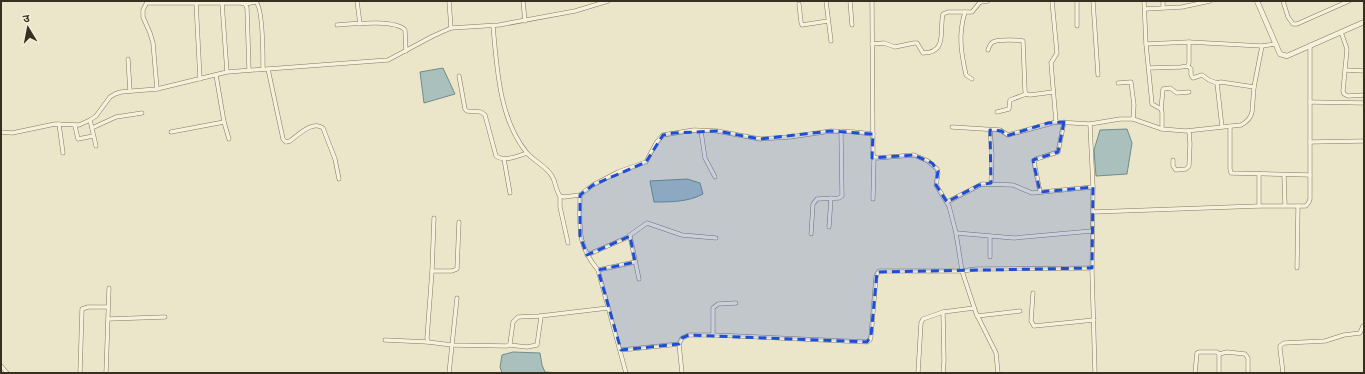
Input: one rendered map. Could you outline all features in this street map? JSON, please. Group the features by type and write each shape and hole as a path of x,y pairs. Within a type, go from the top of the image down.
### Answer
{"street":[{"path":"357,1 360,24"},
{"path":"449,1 451,28"},
{"path":"523,1 525,21"},
{"path":"1,132 12,133 59,124 75,126 96,116 114,94 157,89 227,72 388,60 451,28 493,26 525,21 575,11 608,1"},
{"path":"826,1 831,41"},
{"path":"850,1 852,25"},
{"path":"872,1 872,154 874,157 873,199"},
{"path":"872,44 884,43 895,47 917,43 923,53 935,51 938,49 940,44 943,14 972,12 981,1 988,1"},
{"path":"1052,1 1057,53 1051,63 1056,122"},
{"path":"1077,1 1077,26"},
{"path":"1093,1 1098,75"},
{"path":"1144,1 1146,44 1152,104 1161,109"},
{"path":"1163,1 1163,8"},
{"path":"1192,1 1193,6"},
{"path":"1145,9 1193,6 1210,1"},
{"path":"1257,1 1280,54 1283,56 1287,56 1364,22"},
{"path":"1283,1 1291,21 1293,24 1297,24 1348,1"},
{"path":"157,89 153,43 143,17 147,2 245,4 256,2 259,5 263,69"},
{"path":"196,2 200,79"},
{"path":"222,3 227,72"},
{"path":"245,4 247,8 249,70"},
{"path":"799,4 802,25 828,22"},
{"path":"965,12 961,28 962,58 966,75 972,78"},
{"path":"337,26 360,24 393,25 403,28 405,33 406,51"},
{"path":"493,26 500,85 506,110 515,132 527,153 553,176 557,192 560,196 560,207 568,243"},
{"path":"1341,32 1347,49 1344,94 1348,96 1364,95"},
{"path":"988,50 991,44 995,41 1019,40 1023,42 1024,87 1026,94"},
{"path":"1146,44 1189,42 1262,46 1276,44"},
{"path":"1189,42 1188,66 1191,69 1191,75 1193,78 1202,75 1207,79 1218,83 1221,82 1254,87"},
{"path":"1093,212 1285,205 1306,206 1309,202 1310,175 1310,45"},
{"path":"952,126 1000,130 1008,135 1056,122 1090,124 1120,119 1133,119 1162,129 1189,131 1241,125 1245,123 1251,115 1254,87 1262,46"},
{"path":"128,59 130,91"},
{"path":"1149,68 1188,66"},
{"path":"268,69 283,139 286,142 290,141 312,126 316,125 324,128 335,159 339,179"},
{"path":"1345,70 1364,71"},
{"path":"216,75 224,122 229,139"},
{"path":"459,76 465,109 467,112 481,112 485,115 496,156 499,159 504,159 527,153"},
{"path":"1118,83 1131,82 1133,119"},
{"path":"1218,83 1222,127"},
{"path":"1162,129 1161,109 1163,89 1170,88 1177,93 1189,92"},
{"path":"997,112 1009,109 1010,100 1026,94 1030,95 1053,92"},
{"path":"1310,102 1364,102"},
{"path":"92,128 111,118 142,113"},
{"path":"90,120 96,146"},
{"path":"171,132 224,122"},
{"path":"1040,192 1034,162 1058,152 1064,122"},
{"path":"59,124 63,153"},
{"path":"1090,124 1093,187 1092,268 1095,373"},
{"path":"75,126 78,139 94,136"},
{"path":"1230,126 1231,173 1310,175"},
{"path":"560,196 580,195 593,185 618,172 646,162 656,143 663,135 694,130 717,131 760,139 790,137 825,131 873,134"},
{"path":"701,130 704,155 715,177"},
{"path":"990,130 992,154 991,183"},
{"path":"811,234 814,201 817,199 839,198 843,193 841,131"},
{"path":"1173,160 1176,170 1186,169 1190,166 1189,131"},
{"path":"1310,142 1364,141"},
{"path":"874,157 914,155 932,163 938,171 936,185 947,202 956,233 962,271 977,316 996,353 998,373"},
{"path":"504,159 510,193"},
{"path":"1259,174 1259,206"},
{"path":"1284,175 1285,205"},
{"path":"947,202 979,185 991,183 1013,185 1029,193 1093,187"},
{"path":"580,195 580,236 587,255 598,270 621,350 626,373"},
{"path":"829,227 830,198"},
{"path":"1297,268 1298,206"},
{"path":"428,342 434,218"},
{"path":"432,270 452,271 457,269 459,222"},
{"path":"587,255 630,236 645,224 650,223 682,235 716,238"},
{"path":"956,233 1014,238 1092,230"},
{"path":"630,236 639,279"},
{"path":"990,236 990,256"},
{"path":"598,270 635,262"},
{"path":"682,373 680,344 682,338 689,335 868,342 871,336 876,277 879,271 1092,268"},
{"path":"106,373 109,288"},
{"path":"1033,293 1031,322 1034,326 1094,320"},
{"path":"449,373 457,298"},
{"path":"714,335 713,308 718,304 736,303"},
{"path":"80,373 82,308 108,307"},
{"path":"509,346 512,325 515,319 521,316 540,316 608,308"},
{"path":"918,373 921,323 923,319 943,312 974,308"},
{"path":"977,316 1020,311"},
{"path":"943,312 943,373"},
{"path":"385,340 428,342 452,345 527,347 537,345 540,316"},
{"path":"108,318 165,317"},
{"path":"1283,373 1280,346 1284,343 1330,341 1344,335 1360,333 1363,326"},
{"path":"621,350 680,344"},
{"path":"1195,373 1197,353 1214,351 1219,354 1227,352 1245,354 1248,358 1248,373"},
{"path":"1219,354 1219,373"},
{"path":"1,366 6,373"}],"highlighted area":[{"path":"1064,122 1058,152 1033,160 1040,192 1093,187 1092,268 877,272 871,336 867,342 689,335 682,338 679,344 621,350 598,270 635,262 630,236 587,255 580,236 580,195 593,185 646,162 663,135 673,133 717,131 760,139 831,131 873,134 872,158 914,155 932,163 938,171 936,185 947,202 979,185 991,183 990,130 1002,131 1006,136 1048,123"}],"water":[{"path":"443,68 455,94 424,103 420,72"},
{"path":"1127,129 1132,143 1127,174 1096,176 1094,150 1100,130"},
{"path":"687,179 700,183 703,194 697,197 673,202 654,202 650,181"},
{"path":"513,352 540,353 545,372 560,373 502,373 500,367 502,355"}]}
